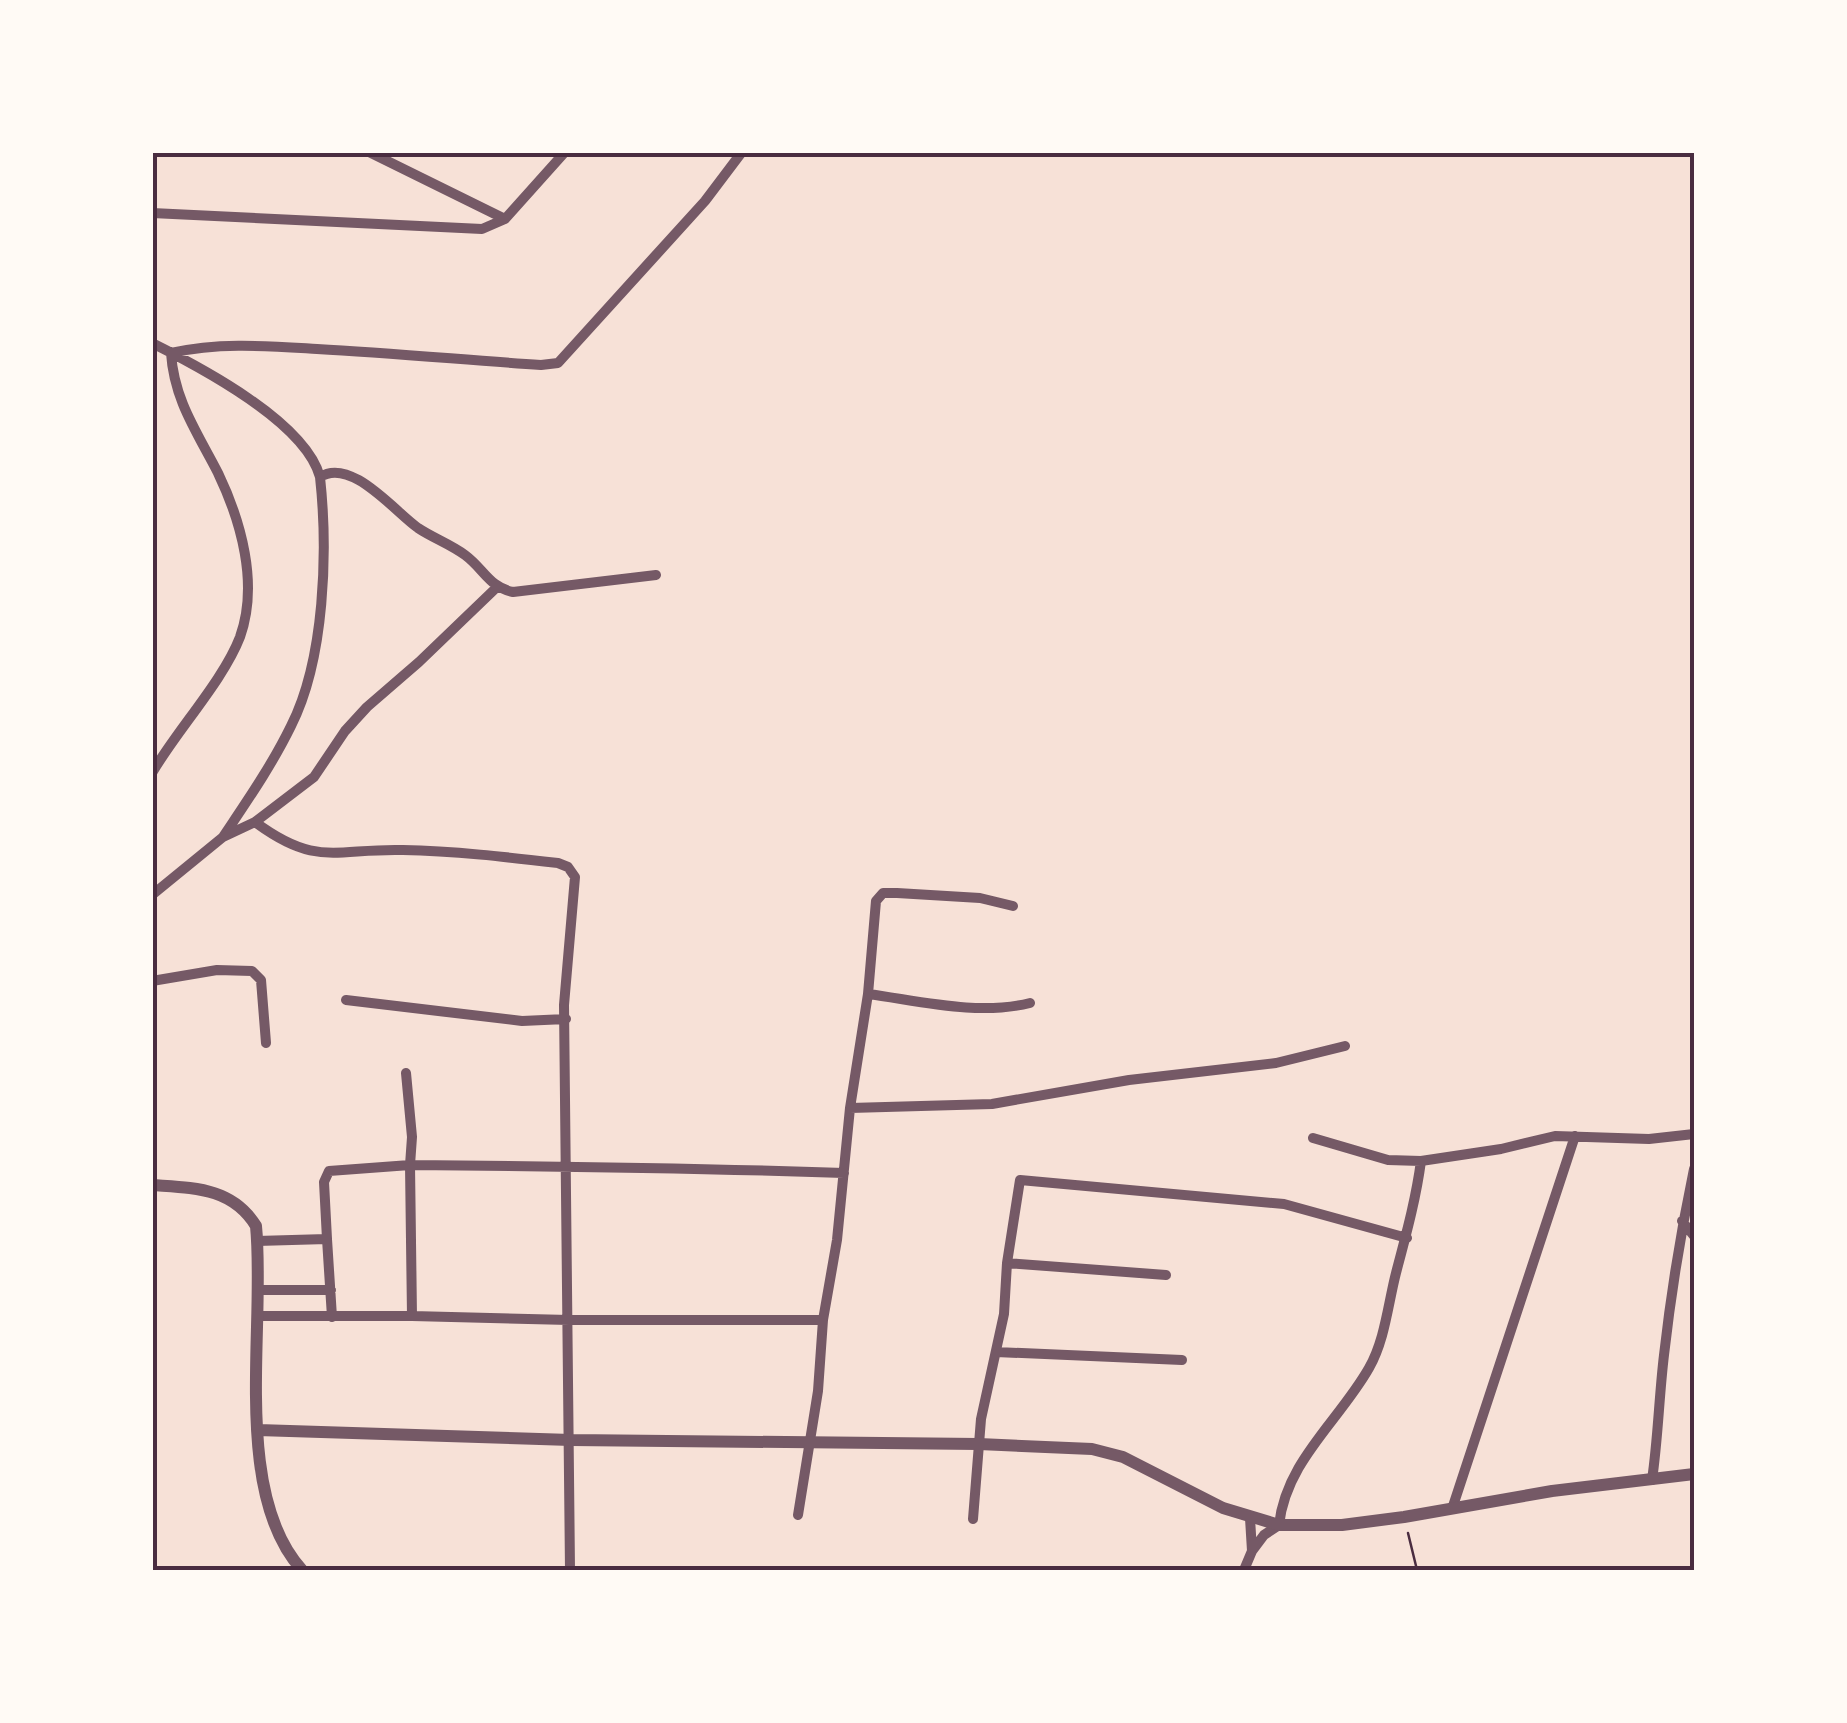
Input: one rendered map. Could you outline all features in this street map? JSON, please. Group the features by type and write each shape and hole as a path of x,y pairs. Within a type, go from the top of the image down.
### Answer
{"street":[{"path":"152,212 459,230 482,228 505,219 565,152"},
{"path":"171,352 231,344 558,363 692,215 742,152"},
{"path":"370,153 505,219"},
{"path":"152,344 171,352 290,429 316,460 320,477 319,620 310,673 292,724 259,784 223,837"},
{"path":"152,772 238,640 248,584 240,532 219,475 180,404 172,379 171,352"},
{"path":"320,477 336,471 360,482 419,529 468,557 496,588 513,592 656,576"},
{"path":"152,895 223,837 255,822 314,777 345,731 367,707 496,588"},
{"path":"255,822 286,843 310,852 400,850 473,854 558,864 575,877 566,1019 570,1570"},
{"path":"798,1516 818,1391 823,1320 868,994 876,901 884,893 980,898 1013,906"},
{"path":"152,980 217,970 252,971 261,980 266,1043"},
{"path":"868,994 986,1008 1030,1003"},
{"path":"346,1000 522,1021 566,1019"},
{"path":"850,1108 992,1104 1110,1083 1276,1062 1345,1046"},
{"path":"406,1073 412,1137 412,1316"},
{"path":"1313,1138 1388,1160 1421,1161 1501,1150 1555,1136 1649,1138 1694,1134"},
{"path":"1452,1509 1575,1136"},
{"path":"1279,1525 1281,1506 1302,1462 1370,1368 1407,1238 1421,1161"},
{"path":"332,1317 324,1182 328,1170 410,1166 661,1166 844,1173"},
{"path":"1652,1480 1663,1359 1682,1221 1694,1169"},
{"path":"974,1519 981,1420 1004,1314 1018,1184 1026,1179 1284,1204 1407,1238"},
{"path":"152,1185 222,1194 249,1214 256,1226 258,1430 264,1491 281,1539 302,1570"},
{"path":"1682,1221 1694,1236"},
{"path":"257,1241 327,1239"},
{"path":"1007,1262 1166,1275"},
{"path":"259,1290 331,1290"},
{"path":"259,1316 823,1320"},
{"path":"996,1352 1182,1360"},
{"path":"258,1430 571,1440 1056,1446 1109,1452 1250,1518 1279,1525 1404,1518 1552,1491 1694,1474"},
{"path":"1250,1518 1252,1552"},
{"path":"1244,1570 1264,1535 1279,1525"}],"path":[{"path":"1404,1518 1417,1570"}]}
